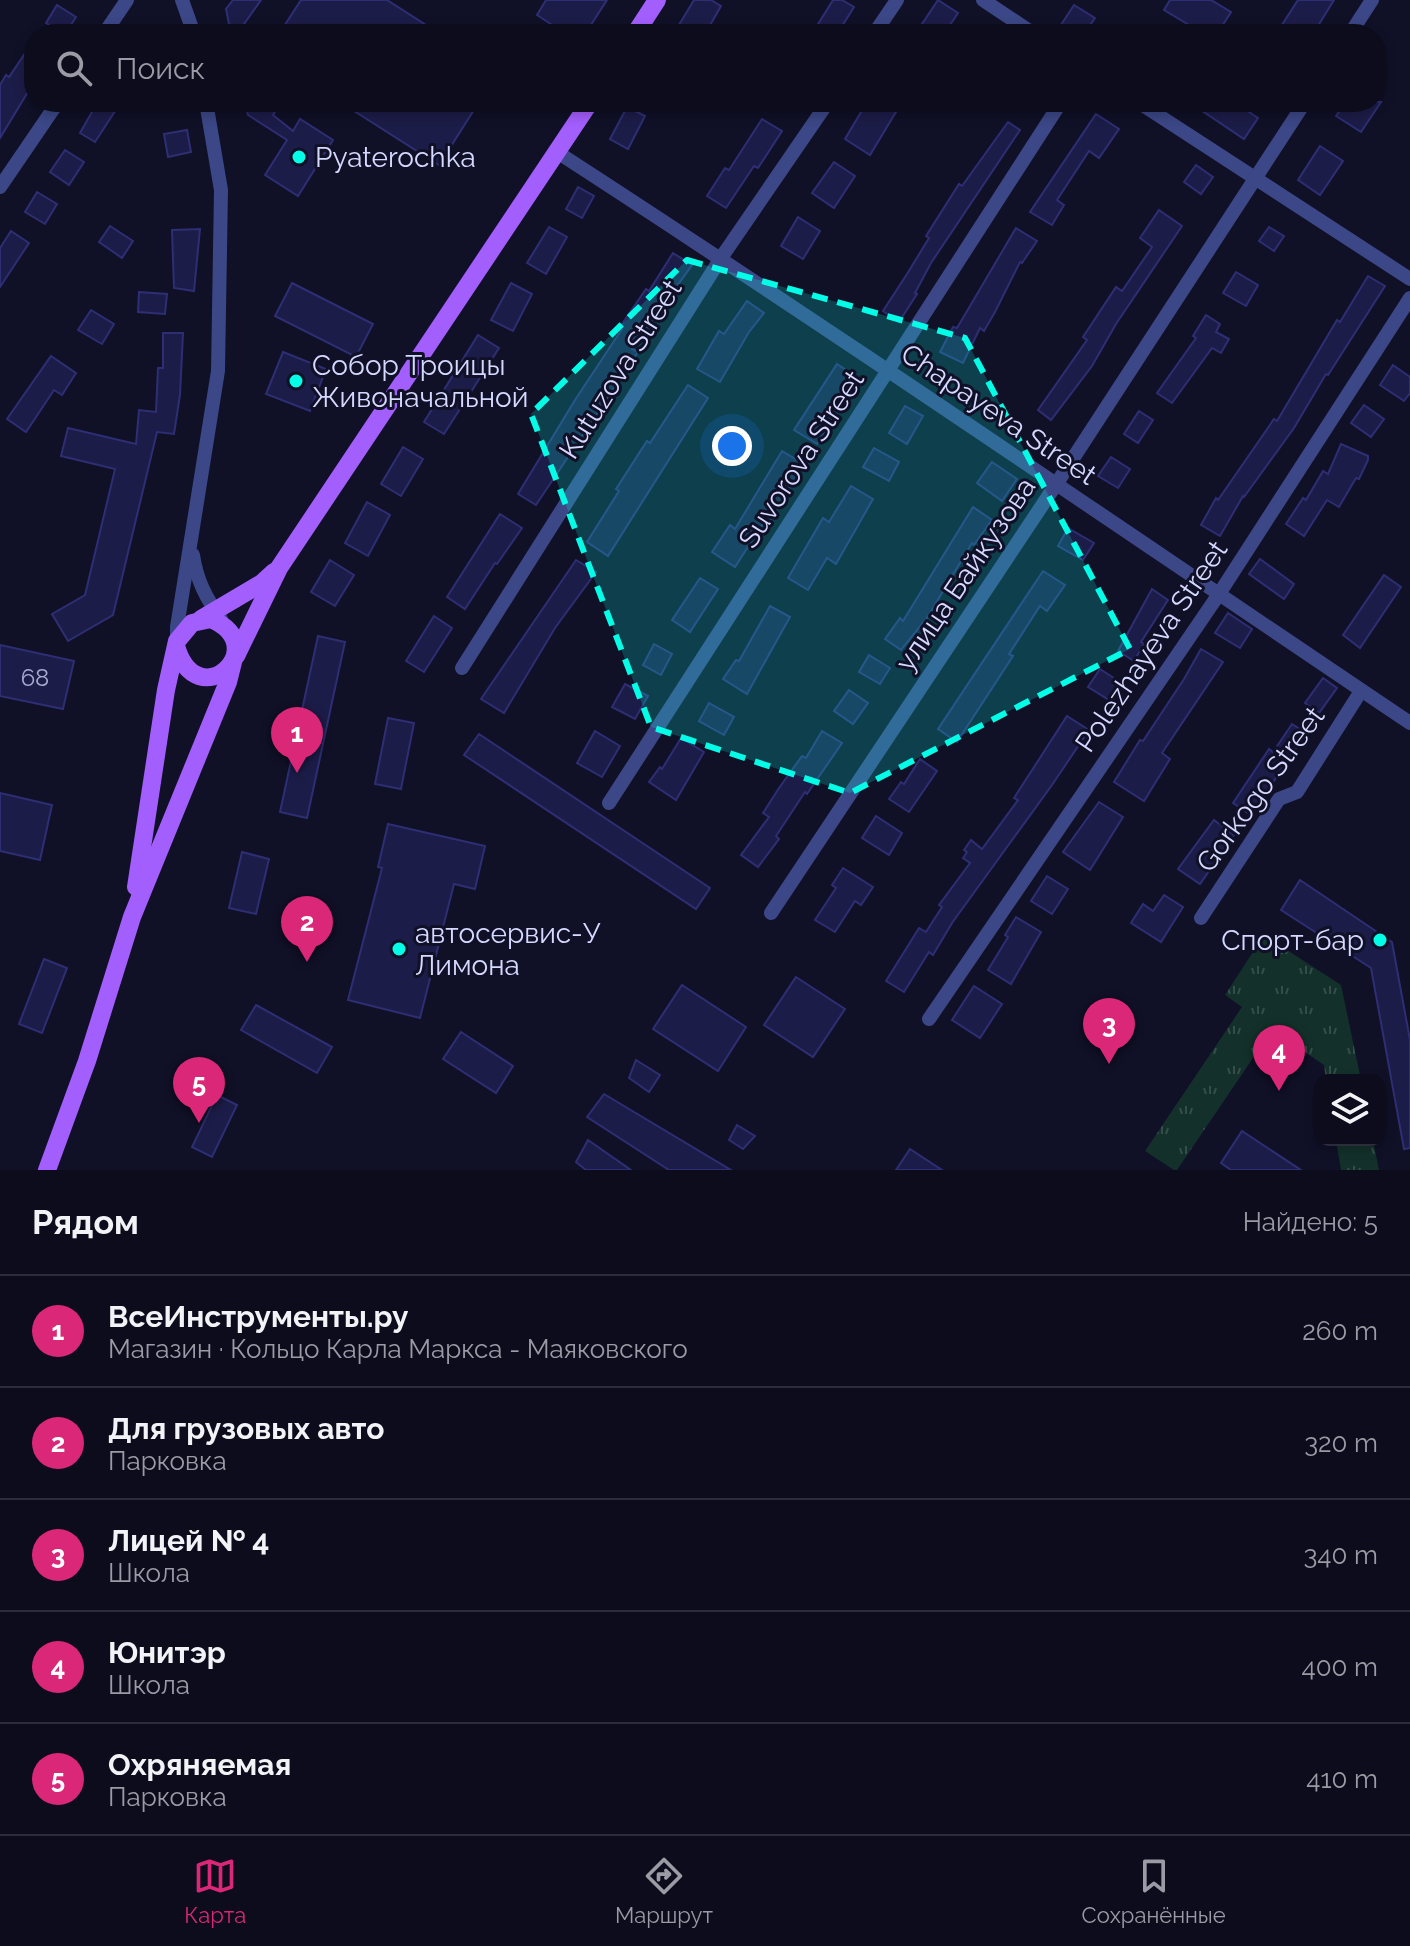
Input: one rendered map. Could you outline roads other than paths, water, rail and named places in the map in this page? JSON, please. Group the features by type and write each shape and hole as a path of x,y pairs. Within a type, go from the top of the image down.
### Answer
{"main road":[{"path":"641,24 657,0"},
{"path":"47,1170 87,1061 132,917 235,659 279,568 583,112"},
{"path":"132,917 166,690 176,643 192,623 262,583 279,568"},
{"path":"176,643 180,662 197,675 216,677 235,659 235,641 228,630 208,614"}],"street":[{"path":"111,24 127,0"},
{"path":"182,0 190,24"},
{"path":"881,24 897,0"},
{"path":"983,0 1019,24"},
{"path":"1356,24 1372,0"},
{"path":"0,187 51,112"},
{"path":"176,643 218,371 221,190 208,112"},
{"name":"Kutuzova Street","path":"462,668 721,258 821,112"},
{"name":"Suvorova Street","path":"609,803 1055,112"},
{"path":"1154,112 1410,279"},
{"name":"улица Байкузова","path":"771,913 1057,483 1298,112"},
{"name":"Chapayeva Street","path":"557,152 721,258 1410,723"},
{"name":"Polezhayeva Street","path":"929,1019 1219,594 1410,298"},
{"path":"192,542 196,576 208,614"},
{"name":"Gorkogo Street","path":"1201,918 1279,799 1297,792 1361,691"}],"place":[{"name":"Pyaterochka","path":"299,157"},
{"name":"Собор Троицы Живоначальной","path":"296,381"},
{"name":"ВсеИнструменты.ру","path":"297,773"},
{"name":"Спорт-бар","path":"1380,940"},
{"name":"автосервис-У Лимона","path":"399,949"},
{"name":"Для грузовых авто","path":"307,962"},
{"name":"Лицей № 4","path":"1109,1064"},
{"name":"Юнитэр","path":"1279,1091"},
{"name":"Охряняемая","path":"199,1123"}]}
